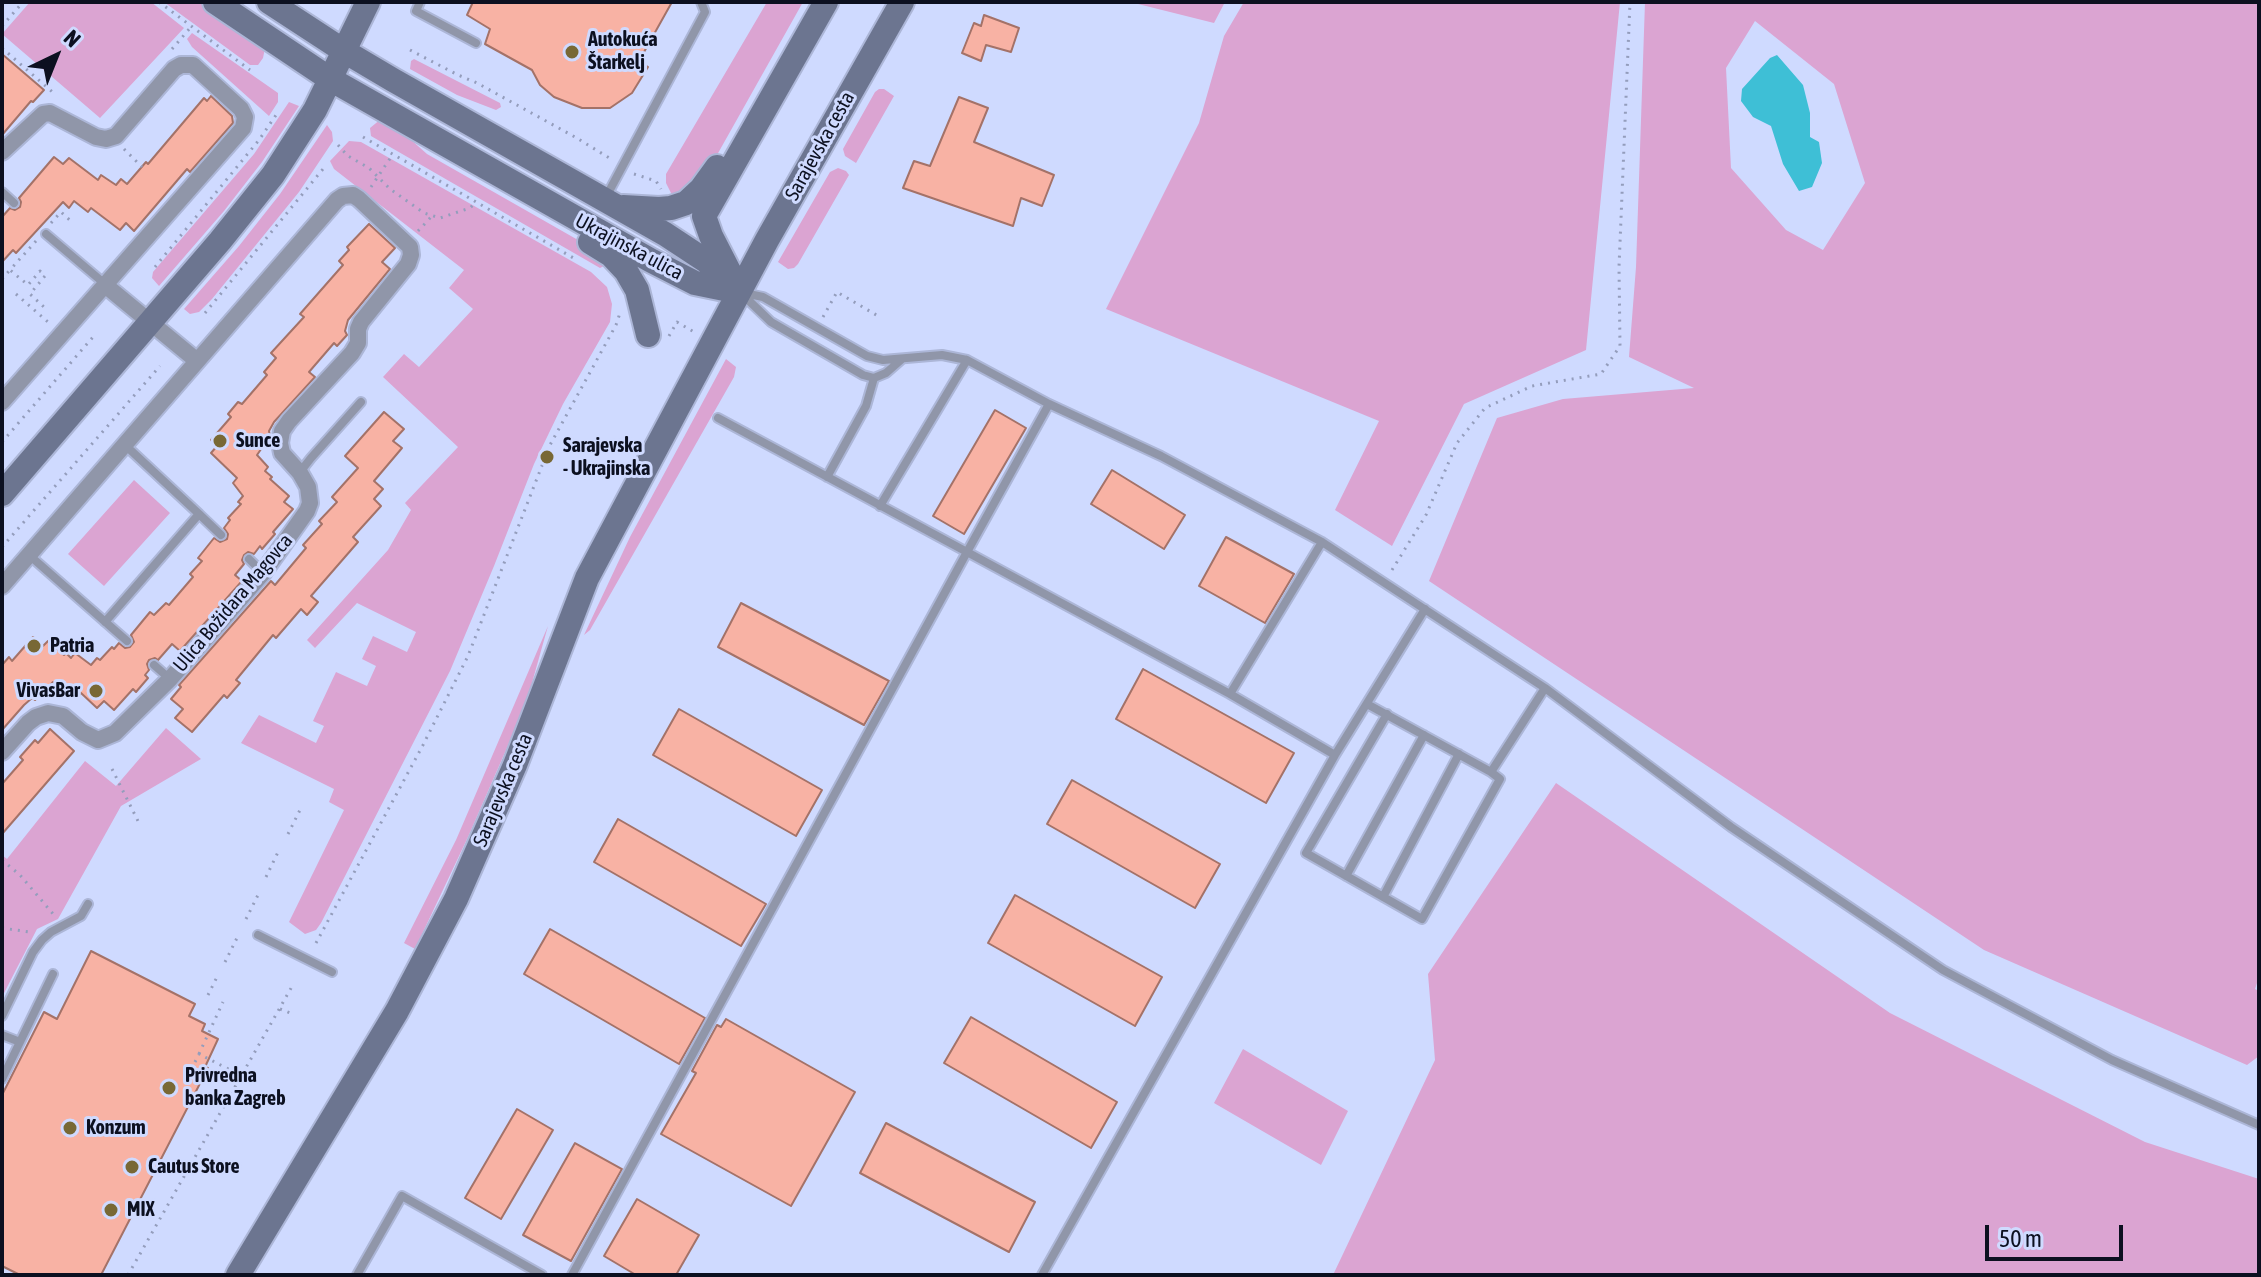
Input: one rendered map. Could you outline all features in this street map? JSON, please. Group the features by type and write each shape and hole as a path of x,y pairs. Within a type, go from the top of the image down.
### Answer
{"main road":[{"name":"Ukrajinska ulica","path":"215,2 330,79 650,260 695,283 739,292"},
{"name":"Ukrajinska ulica","path":"269,2 344,51 665,234 706,261 739,292"},
{"path":"2,494 229,232 273,175 315,110 368,2"},
{"name":"Sarajevska cesta","path":"238,1275 397,1011 456,899 515,765 587,578 767,240 902,2"},
{"path":"739,292 704,216 822,5"},
{"path":"607,203 659,209 686,203 708,181 730,143 760,118"},
{"path":"531,193 557,222 611,255 626,271 637,290 637,333"}],"street":[{"path":"2,152 43,114 50,113 96,137 106,139 116,136 174,69 181,65 193,65 241,109 245,117 243,128 2,402"},
{"name":"Ulica Božidara Magovca","path":"2,586 337,200 353,195 410,247 408,264 361,322 358,343 352,353 282,431 282,453 308,487 310,503 263,573 170,679 106,738 98,740 90,737 63,716 48,713 28,723 2,752"},
{"path":"105,285 196,360"}],"lane":[{"path":"420,2 416,11 476,43"},
{"path":"607,203 622,166 705,12 701,2"},
{"path":"2,192 14,203"},
{"path":"46,234 105,285"},
{"path":"739,292 771,322 874,378 886,373 902,359"},
{"path":"739,292 763,297 867,356 883,360 942,355 967,360 1049,404 1161,456 1322,542 1545,688 1731,827 1943,970 2112,1060 2259,1125"},
{"path":"880,506 967,360"},
{"path":"827,477 866,406 874,378"},
{"path":"300,473 361,402"},
{"path":"572,1275 1049,404"},
{"path":"718,418 1230,694 1335,755"},
{"path":"125,445 221,535"},
{"path":"105,622 199,514"},
{"path":"1230,694 1322,542"},
{"path":"29,555 127,641"},
{"path":"249,559 263,573"},
{"path":"1042,1275 1335,755 1425,609"},
{"path":"154,665 170,679"},
{"path":"1491,772 1545,688"},
{"path":"1367,704 1387,714 1491,772 1500,779 1422,919 1306,853 1387,714"},
{"path":"1346,876 1424,735"},
{"path":"1383,897 1459,754"},
{"path":"2,1016 42,940 81,916 88,904"},
{"path":"258,935 332,972"},
{"path":"2,1079 53,974"},
{"path":"2,1035 20,1042"},
{"path":"357,1275 402,1196 542,1275"}],"path":[{"path":"2,26 23,2"},
{"path":"159,2 250,70"},
{"path":"1384,584 1426,515 1457,443 1485,408 1532,386 1601,374 1620,346 1619,267 1630,2"},
{"path":"171,50 191,27"},
{"path":"2,48 56,95"},
{"path":"410,50 575,137 633,173 656,181"},
{"path":"155,267 276,115"},
{"path":"363,137 589,266"},
{"path":"118,143 142,167"},
{"path":"338,145 348,156 369,168 404,201 424,213 440,218 451,216 477,202"},
{"path":"364,196 393,154"},
{"path":"205,313 323,169"},
{"path":"2,279 61,212 73,223"},
{"path":"412,236 433,216"},
{"path":"10,270 28,285 40,271 45,276 30,294 45,308"},
{"path":"821,320 837,292 878,316"},
{"path":"16,294 53,327"},
{"path":"316,943 468,656 550,445 616,325 622,308"},
{"path":"616,325 637,333"},
{"path":"2,442 93,337"},
{"path":"2,547 160,366"},
{"path":"112,769 139,823"},
{"path":"288,834 301,808"},
{"path":"266,877 279,850"},
{"path":"2,860 20,875 60,921"},
{"path":"246,919 259,893"},
{"path":"2,928 36,933"},
{"path":"225,962 238,936"},
{"path":"208,995 217,977"},
{"path":"128,1275 294,983"},
{"path":"195,1062 223,1002"},
{"path":"280,1009 290,1013"},
{"path":"199,1054 242,1076"}],"shaded area":[{"path":"30,2 151,2 184,28 100,118 2,34"},
{"path":"164,2 201,2 265,48 263,58 258,65 250,65"},
{"path":"767,2 803,2 708,171 674,199 666,183 666,174"},
{"path":"1130,2 1225,2 1214,23"},
{"path":"1244,2 1620,2 1586,350 1464,404 1392,546 1335,510 1379,421 1106,309 1199,123 1224,36"},
{"path":"1645,2 2259,2 2259,977 2255,989 2259,991 2259,1056 2247,1065 1984,950 1429,581 1497,418 1563,399 1694,388 1629,357 1636,267","holes":["1755,21 1834,84 1865,183 1823,250 1786,230 1731,168 1726,68"]},
{"path":"192,33 278,93 278,102 269,116 192,47 187,39"},
{"path":"1777,55 1803,85 1810,113 1810,137 1819,142 1822,163 1812,187 1799,191 1783,164 1771,126 1753,117 1741,101 1742,89 1770,58"},
{"path":"414,59 500,103 501,107 496,110 457,95 410,69"},
{"path":"879,89 894,96 856,163 845,156 843,149"},
{"path":"289,102 299,106 262,162 159,286 152,278 153,272 254,154"},
{"path":"381,119 400,130 427,154 592,248 608,264 600,268 371,136 370,128"},
{"path":"327,125 333,141 299,192 212,299 199,312 190,314 184,309 280,194"},
{"path":"349,141 361,142 591,272 607,287 612,304 610,322 563,404 534,464 450,671 321,923 316,930 305,934 289,922 344,810 329,802 334,789 241,743 259,715 316,743 324,726 313,721 336,672 367,686 376,666 362,659 373,636 407,652 416,632 357,603 315,648 307,640 388,550 411,510 405,503 458,447 383,377 404,354 419,367 473,309 449,288 464,270 334,169 330,161"},
{"path":"838,168 849,175 798,264 788,269 778,262 830,172"},
{"path":"726,359 736,367 734,377 590,630 584,635 630,537"},
{"path":"134,480 170,513 104,586 68,554"},
{"path":"548,626 528,697 468,837 415,949 404,943 456,840"},
{"path":"166,728 201,759 121,806 58,919 37,929 2,997 2,855 7,859 85,761 116,786"},
{"path":"1556,783 1890,1013 2145,1142 2259,1179 2259,1275 1333,1275 1435,1060 1428,974"},
{"path":"1243,1049 1348,1111 1321,1165 1214,1103"}],"building":[{"name":"Autokuća Štarkelj","path":"473,2 672,2 639,61 648,67 632,93 610,108 582,108 554,97 540,85 532,70 485,44 490,29 467,15"},
{"path":"984,15 1019,28 1011,52 986,45 981,61 962,53 974,23 981,26"},
{"path":"2,54 44,90 2,135"},
{"path":"211,96 232,116 233,123 190,172 187,169 134,231 126,223 120,230 91,208 88,212 74,201 69,208 63,202 16,253 13,250 2,262 2,217 10,208 15,210 20,207 19,198 54,157 63,164 69,158 98,180 101,175 116,185 121,179 127,184 204,98 207,101"},
{"path":"959,97 988,108 974,142 1054,175 1042,206 1021,198 1013,226 903,188 914,161 930,166"},
{"path":"369,224 395,248 382,262 390,269 348,320 347,335 337,346 334,343 309,372 315,377 274,422 270,436 257,455 268,467 265,471 272,477 270,479 289,496 284,502 293,509 262,549 260,546 254,554 248,552 244,555 244,564 235,575 242,581 180,651 172,644 158,660 149,660 149,670 145,675 148,678 114,710 104,701 97,708 81,693 79,695 71,688 67,692 53,682 35,700 32,698 24,705 2,730 2,665 9,657 12,661 33,637 43,646 48,641 71,658 75,653 91,665 119,643 125,648 130,647 134,642 131,635 150,612 154,615 166,603 169,605 193,577 190,574 202,561 198,558 214,538 220,542 227,539 224,528 243,496 233,483 237,478 211,453 217,446 211,440 231,417 228,414 238,402 242,404 267,375 264,372 276,358 271,353 304,317 300,314 343,265 339,261 349,250 347,247"},
{"path":"995,410 1026,428 964,534 933,516"},
{"path":"384,412 404,429 393,441 402,448 374,481 383,489 374,499 381,506 353,537 358,542 311,596 318,602 307,615 301,609 276,638 273,635 236,680 240,683 227,698 224,695 192,732 175,718 183,709 171,699 181,687 179,685 271,581 275,585 306,548 303,545 322,524 319,521 337,502 332,497 358,468 345,456"},
{"path":"1112,470 1185,515 1164,549 1091,504"},
{"path":"1226,537 1294,574 1265,623 1199,586"},
{"path":"741,603 889,681 864,725 718,647"},
{"path":"1143,669 1294,753 1266,803 1116,719"},
{"path":"679,709 822,790 796,836 653,755"},
{"path":"50,729 74,751 2,834 2,784 23,760 20,757"},
{"path":"1072,780 1220,864 1195,908 1047,824"},
{"path":"618,819 766,904 741,946 594,862"},
{"path":"1015,895 1162,977 1135,1026 988,943"},
{"path":"550,929 705,1018 679,1064 524,974"},
{"path":"91,951 195,1004 189,1016 205,1024 202,1031 218,1039 205,1067 208,1068 101,1275 20,1275 2,1266 2,1095 44,1012 57,1019"},
{"path":"971,1017 1117,1102 1091,1148 944,1063"},
{"path":"726,1019 855,1092 791,1206 661,1134 696,1073 692,1071 717,1025 721,1027"},
{"path":"517,1109 553,1130 501,1219 465,1198"},
{"path":"886,1123 1035,1202 1009,1252 860,1173"},
{"path":"575,1143 622,1169 571,1261 523,1235"},
{"path":"637,1199 699,1235 676,1275 636,1275 604,1256"}],"place":[{"name":"Autokuća Štarkelj","path":"572,52"},
{"name":"Sunce","path":"220,441"},
{"name":"Sarajevska - Ukrajinska","path":"547,457"},
{"name":"Patria","path":"34,646"},
{"name":"VivasBar","path":"96,691"},
{"name":"Privredna banka Zagreb","path":"169,1088"},
{"name":"Konzum","path":"70,1128"},
{"name":"Cautus Store","path":"132,1167"},
{"name":"MIX","path":"111,1210"}]}
